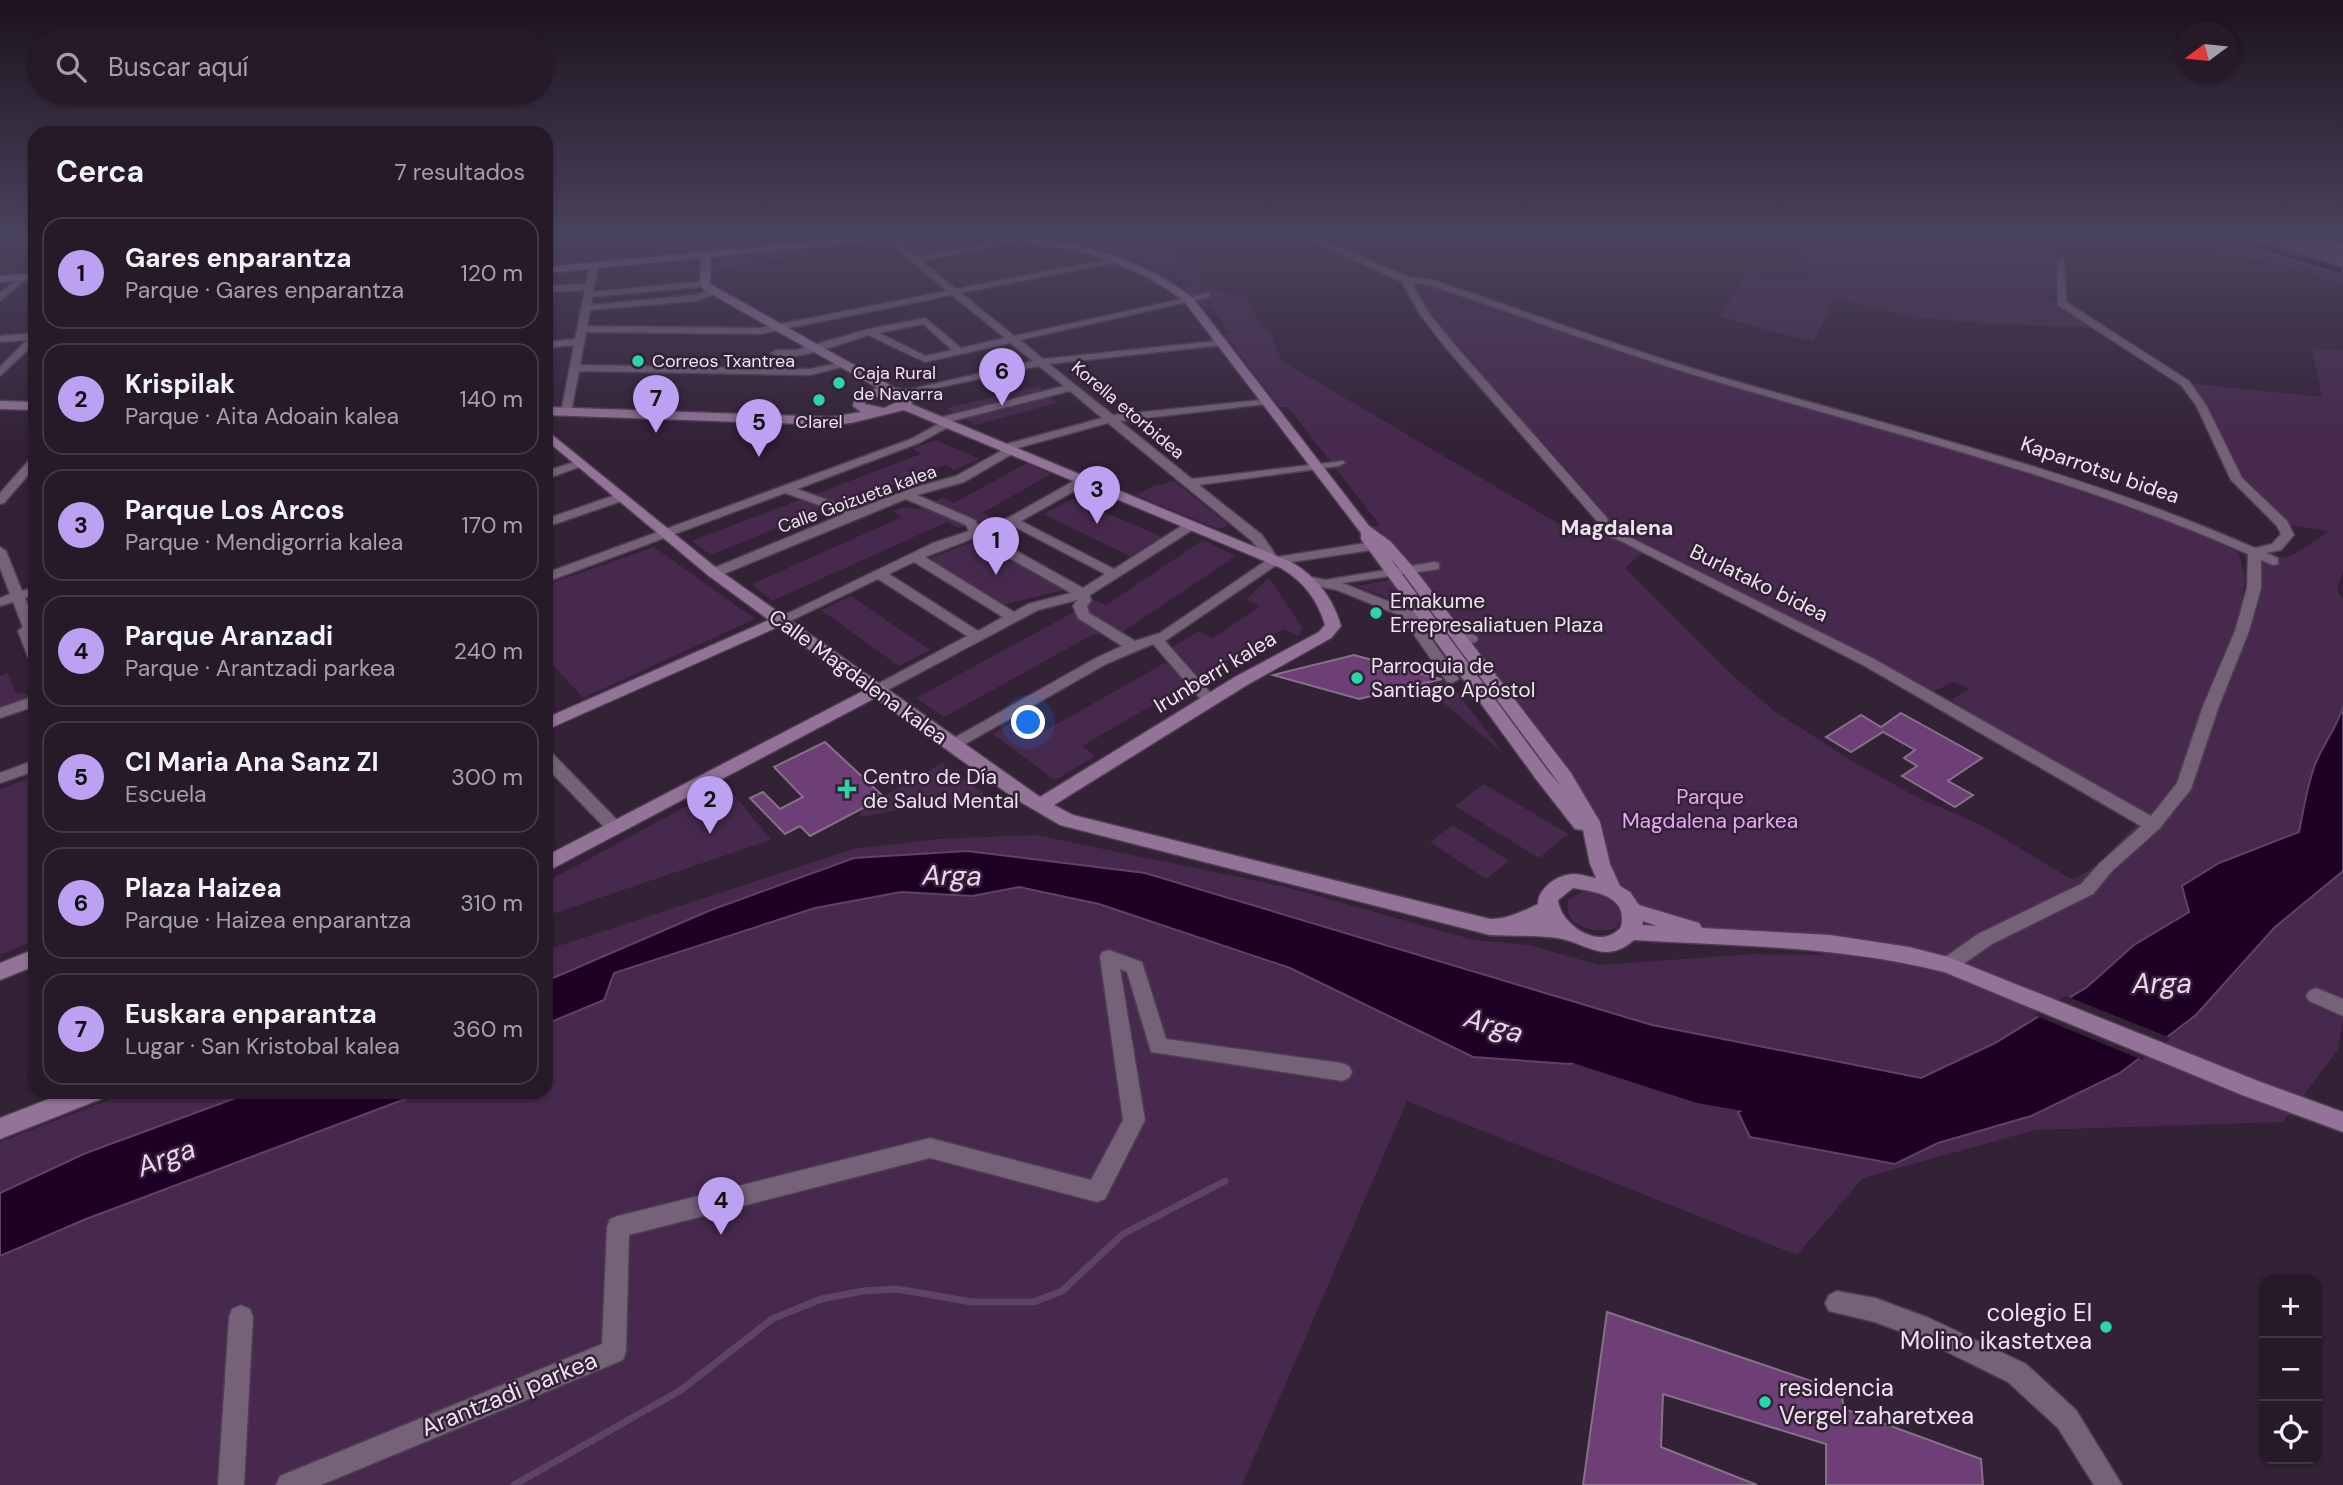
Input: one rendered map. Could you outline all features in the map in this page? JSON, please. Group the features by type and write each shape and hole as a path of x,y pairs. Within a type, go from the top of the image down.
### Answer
{"street":[{"path":"553,433 560,430 566,412 585,308"},
{"path":"744,308 904,400"},
{"path":"581,329 761,331 874,308"},
{"name":"Korella etorbidea","path":"974,308 1257,538 1274,561"},
{"path":"869,332 917,358 925,359 1149,308"},
{"path":"1196,308 1364,529 1372,547 1400,571 1464,637 1565,777 1591,822 1601,864 1611,888"},
{"name":"Burlatako bidea","path":"1421,308 1450,346 1603,521 1602,529 1781,615 1936,696 2153,825"},
{"name":"Kaparrotsu bidea","path":"1506,308 1673,366 1906,431 2066,480 2188,524 2273,561"},
{"path":"1948,965 1985,939 2087,889 2106,867 2153,825 2185,785 2211,706 2242,631 2254,588 2254,552 2276,547 2288,534 2283,524 2237,480 2201,405 2185,383 2069,308"},
{"path":"776,353 796,353 869,332 925,321 960,352"},
{"path":"0,339 28,337"},
{"path":"553,344 579,342"},
{"path":"553,411 851,419 891,410 904,400 1042,362 1223,342"},
{"path":"0,373 28,343"},
{"path":"574,368 810,372 845,365"},
{"path":"862,408 859,399 865,395 869,384 863,376"},
{"path":"553,575 915,441 945,422 1074,387"},
{"path":"865,395 904,400"},
{"name":"Irunberri kalea","path":"904,400 1006,449 1297,571 1307,580 1331,615 1333,626 1325,635 1210,701 1040,805"},
{"name":"Calle Goizueta kalea","path":"714,573 855,514 960,479 1006,449 1110,419 1266,401"},
{"path":"2,406 28,406"},
{"path":"818,420 836,418 862,408 875,412"},
{"name":"Calle Magdalena kalea","path":"553,440 714,573 953,746 1040,805 1068,820 1490,927"},
{"path":"553,473 581,463"},
{"path":"1189,482 1339,463"},
{"path":"0,500 28,468"},
{"path":"553,722 915,557 1012,521 1083,481"},
{"path":"785,489 855,514"},
{"path":"907,495 971,523 976,534 1083,594"},
{"path":"553,521 621,497"},
{"path":"1012,521 1114,574"},
{"path":"553,861 1013,617 1048,601 1083,594 1190,526"},
{"path":"1364,529 1386,545 1429,622 1542,775 1597,842"},
{"path":"953,746 1101,661 1133,646 1165,636 1274,561 1372,547"},
{"path":"0,551 11,600 28,640"},
{"path":"915,557 1013,617"},
{"path":"1325,582 1434,566"},
{"path":"879,574 976,636"},
{"path":"1307,580 1325,582 1464,637"},
{"path":"11,600 28,594"},
{"path":"1083,594 1084,601 1080,606 1083,615 1133,646"},
{"path":"11,600 28,628"},
{"path":"1406,613 1452,679"},
{"path":"1156,639 1210,701"},
{"path":"0,713 28,703"},
{"path":"553,764 615,828"},
{"path":"2,778 28,768"},
{"path":"1573,881 1592,882 1611,888 1628,903 1633,911 1634,926 1631,932 1616,942 1606,944 1584,941 1564,931 1553,920 1548,908 1548,898 1553,890 1601,864"},
{"path":"1490,927 1524,920 1548,908"},
{"path":"1633,911 1716,937"},
{"path":"1490,927 1564,931"},
{"path":"1631,932 1868,946 1948,965 2250,1088 2343,1122"},
{"name":"Arantzadi parkea","path":"289,1485 614,1351 618,1227 930,1148 1097,1192 1134,1120 1109,957 1135,967 1158,1046 1342,1072"},
{"path":"0,972 28,960"},
{"path":"2316,996 2343,1008"},
{"path":"0,1129 75,1099"},
{"path":"1837,1303 1875,1310 1929,1330 2017,1373 2067,1419 2109,1485"},
{"path":"231,1485 241,1317"}],"green space":[{"name":"Parque Magdalena parkea","path":"1211,308 1251,308 1261,327 1270,332 1280,357 1287,364 1571,531 1602,525 1604,512 1428,308 1497,308 1687,374 1862,422 2108,497 2238,550 2245,577 2242,604 2250,618 2260,562 2293,555 2330,531 2283,524 2237,480 2185,383 2322,397 2312,348 2343,350 2343,571 2337,590 2343,599 2343,707 2337,725 2317,759 2309,783 2300,832 2219,863 2183,886 2190,912 2134,945 2087,987 1995,1043 1921,1078 1652,1025 1145,873 967,851 854,858 711,910 553,978 553,948 853,849 939,839 1036,835 1286,887 1474,940 1529,945 1599,965 1754,954 1823,955 1805,942 1716,937 1628,903 1611,889 1591,822 1419,576 1396,548 1371,527 1380,525 1288,407 1280,407 1224,334 1230,333","holes":["1645,551 1934,691 1954,682 1969,689 1951,700 2141,819 2100,863 2073,880 1983,826 1915,796 1855,763 1774,711 1732,675 1625,568"]},
{"path":"1725,308 1830,308 1813,342 1720,317"},
{"path":"1874,308 2069,308 2099,328 1966,322"},
{"path":"1039,386 1057,403 975,425 946,408"},
{"path":"936,440 979,459 954,470 946,465 851,501 858,507 828,516 819,510 711,555 691,541 921,454 913,448"},
{"path":"1027,463 1051,474 982,513 994,519 958,528 947,522 772,601 752,584 902,517 893,511 904,507 920,509 942,498 954,503"},
{"path":"1174,481 1229,525 1219,529 1136,495 1154,486"},
{"path":"1073,499 1161,537 1130,556 1043,514"},
{"path":"980,539 1068,589 1003,605 926,560"},
{"path":"1203,540 1236,556 1122,632 1092,635 944,717 916,698 1074,612 1092,599 1106,605"},
{"path":"654,547 755,619 583,698 553,665 553,583"},
{"path":"1269,578 1303,629 1298,636 1284,629 1186,683 1194,696 1186,701 1173,693 1082,746 1095,756 1055,780 993,734 1022,717 1043,732 1168,661 1170,649 1198,631 1213,638 1260,606 1246,599"},
{"path":"1391,580 1413,608 1357,586"},
{"path":"851,596 930,650 899,666 821,610"},
{"path":"8,673 16,693 26,694 28,697 0,707 0,676"},
{"path":"1447,679 1504,754 1445,704 1424,692 1426,690 1420,684"},
{"path":"942,763 994,801 927,805 859,817 862,809"},
{"path":"28,779 28,943 0,955 0,789"},
{"path":"1484,784 1568,834 1539,858 1455,806"},
{"path":"726,785 771,840 553,914 553,878"},
{"path":"1453,825 1509,861 1486,879 1430,842"},
{"path":"2343,871 2343,1020 2338,1050 2283,1122 2035,1130 1863,1178 1797,1255 1407,1101 1242,1485 0,1485 0,1256 86,1219 405,1099 553,1099 553,1021 604,1000 614,973 815,908 901,892 972,896 1019,887 1099,904 1569,1064 1611,1054 1704,1081 1791,1089 1895,1164 1938,1143 2031,1116 2234,975 2275,927"},
{"path":"1592,891 1607,897 1619,907 1623,918 1616,928 1590,929 1574,922 1569,916 1569,899 1582,892"},
{"path":"111,1099 233,1099 86,1153 0,1193 0,1142"}],"water":[{"name":"Arga","path":"2343,707 2343,871 2275,927 2196,1015 2120,1073 2031,1116 1938,1143 1895,1164 1750,1137 1738,1112 1790,1089 1703,1081 1611,1054 1569,1064 1473,1057 1290,968 1099,904 1019,887 972,896 901,892 815,908 614,973 604,1000 553,1021 553,978 711,910 854,858 967,851 1145,873 1652,1025 1921,1078 1995,1043 2087,987 2134,945 2189,912 2182,886 2219,863 2299,832 2313,771"},
{"path":"233,1099 405,1099 86,1219 0,1256 0,1193 86,1153"}],"pier":[{"path":"2066,996 2171,1038 2142,1060 2034,1015"}],"building":[{"name":"Parroquia de Santiago Apóstol","path":"1354,655 1442,679 1359,699 1273,675"},
{"path":"1901,713 1982,758 1948,781 1973,795 1955,807 1902,776 1917,766 1904,758 1915,750 1883,732 1851,752 1826,737 1861,715 1881,727"},
{"name":"Centro de Día de Salud Mental","path":"825,742 884,797 810,836 800,826 785,834 750,798 763,792 780,809 803,797 774,767"},
{"name":"residencia Vergel zaharetxea","path":"1607,1312 1841,1391 1844,1409 1981,1459 1983,1485 1826,1485 1826,1444 1663,1394 1661,1447 1757,1485 1583,1485"}],"waterway":[{"name":"Arga","path":"1564,1046 1697,1087 1806,1106"},
{"path":"514,1485 681,1390 772,1319 821,1299 863,1291 897,1289 972,1302 1034,1302 1062,1291 1123,1234 1225,1181"}],"place":[{"name":"Correos Txantrea","path":"638,361"},
{"name":"Caja Rural de Navarra","path":"839,383"},
{"name":"Clarel","path":"819,400"},
{"name":"Plaza Haizea","path":"1002,406"},
{"name":"Euskara enparantza","path":"656,433"},
{"name":"CI Maria Ana Sanz ZI","path":"759,457"},
{"name":"Parque Los Arcos","path":"1097,524"},
{"name":"Gares enparantza","path":"996,575"},
{"name":"Emakume Errepresaliatuen Plaza","path":"1376,613"},
{"name":"Parroquia de Santiago Apóstol","path":"1357,678"},
{"name":"Centro de Día de Salud Mental","path":"847,789"},
{"name":"Krispilak","path":"710,834"},
{"name":"Parque Aranzadi","path":"721,1235"},
{"name":"colegio El Molino ikastetxea","path":"2106,1327"},
{"name":"residencia Vergel zaharetxea","path":"1765,1402"}],"district":[{"name":"Magdalena","path":"1617,528"}]}
